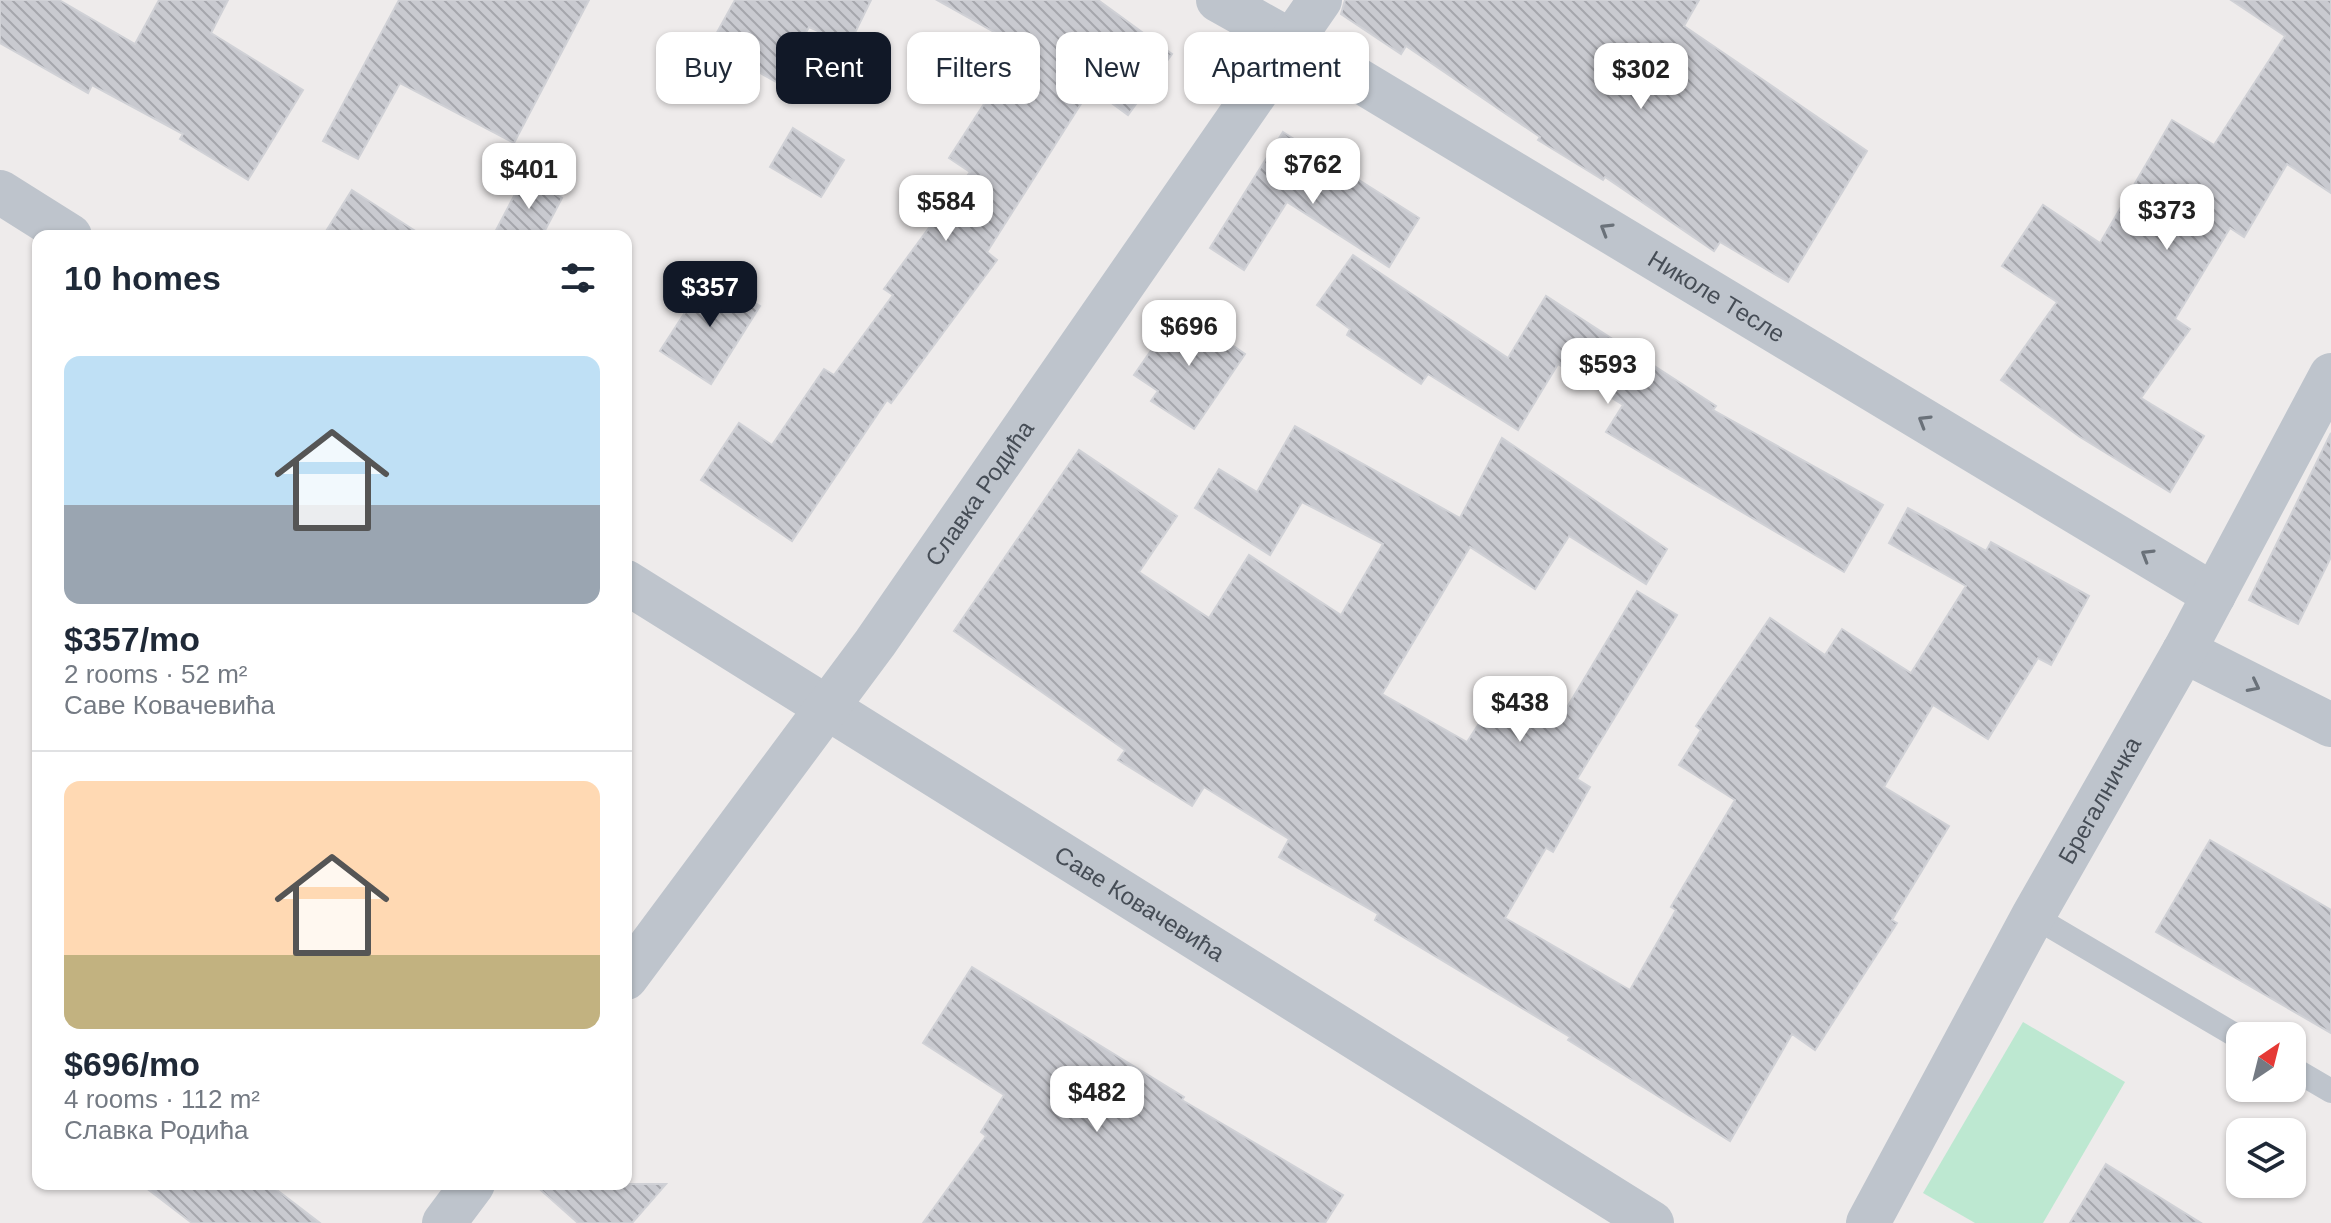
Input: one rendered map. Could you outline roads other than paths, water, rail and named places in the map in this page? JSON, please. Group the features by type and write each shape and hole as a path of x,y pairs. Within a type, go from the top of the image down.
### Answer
{"street":[{"name":"Николе Тесле","path":"1218,0 1277,32"},
{"name":"Славка Родића","path":"1298,32 1320,0"},
{"name":"Николе Тесле","path":"1369,86 2214,595"},
{"name":"Славка Родића","path":"632,970 875,643 1248,104"},
{"path":"0,192 60,230"},
{"name":"Брегалничка","path":"1868,1223 2033,916 2184,651 2331,375"},
{"name":"Саве Ковачевића","path":"632,586 1652,1223"},
{"path":"2184,651 2331,725"},
{"path":"444,1223 469,1190"}],"lane":[{"path":"2033,916 2226,1030"},
{"path":"2306,1076 2331,1091"}]}
